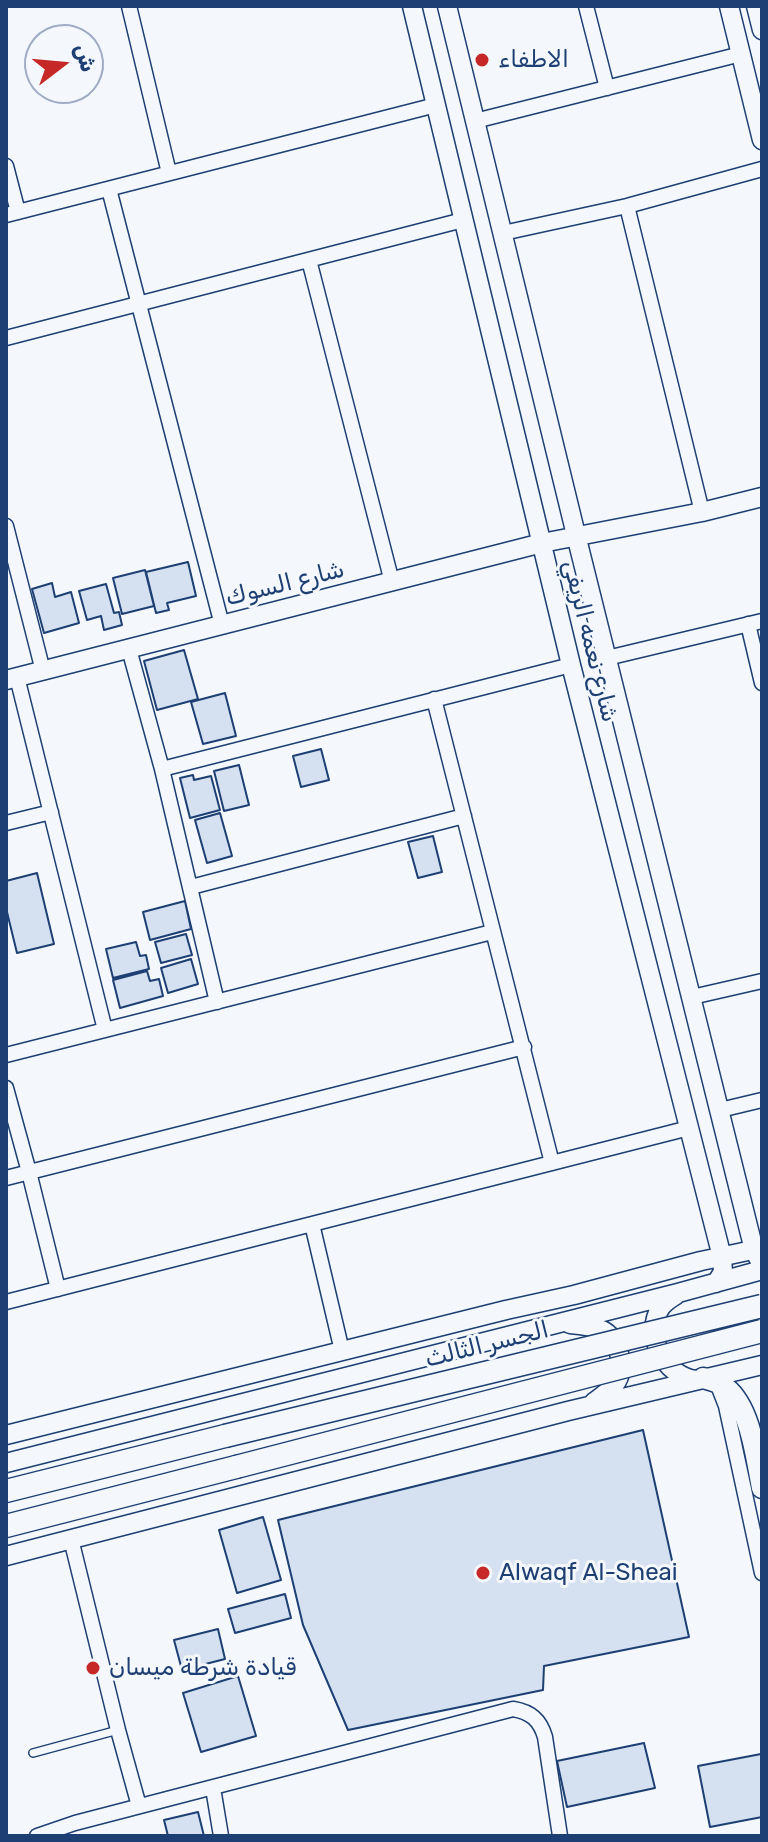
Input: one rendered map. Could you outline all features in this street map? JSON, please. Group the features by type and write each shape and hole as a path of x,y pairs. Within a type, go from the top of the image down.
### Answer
{"main road":[{"name":"الجسر الثالث","path":"6,1491 762,1306"},
{"path":"6,1526 762,1331"},
{"path":"703,1379 726,1387 736,1399 750,1431 762,1488"}],"street":[{"path":"129,6 169,173"},
{"name":"شارع نعمه الريفي","path":"412,6 571,665 722,1257 723,1272 716,1283"},
{"name":"شارع نعمه الريفي","path":"447,6 607,658 760,1258"},
{"path":"586,6 607,88"},
{"path":"729,6 762,140"},
{"path":"756,6 762,30"},
{"path":"475,121 741,54"},
{"path":"6,166 12,214 436,105"},
{"path":"503,233 627,206 762,169"},
{"path":"109,189 222,625"},
{"path":"627,206 702,512"},
{"path":"6,338 463,220"},
{"path":"309,260 392,582"},
{"name":"شارع السوك","path":"12,679 542,543 702,512 762,497"},
{"path":"6,526 43,671"},
{"path":"607,658 755,623 762,683"},
{"path":"129,649 162,769 217,1002"},
{"path":"162,769 571,665"},
{"path":"12,679 51,812 105,1030"},
{"path":"434,699 552,1163"},
{"path":"6,823 51,812"},
{"path":"191,887 464,816"},
{"path":"6,1055 492,932"},
{"path":"692,997 762,981"},
{"path":"6,1178 524,1047"},
{"path":"6,1088 58,1289"},
{"path":"720,1110 762,1100"},
{"path":"6,1302 689,1128"},
{"path":"312,1224 342,1351"},
{"path":"6,1435 722,1257 760,1258"},
{"path":"6,1463 716,1283 760,1258"},
{"path":"678,1293 661,1307 656,1320 657,1346 670,1369 686,1379 703,1379 721,1390 762,1573"},
{"path":"544,1327 567,1324 597,1328 606,1332 619,1355 618,1379 607,1393 593,1403 568,1411"},
{"path":"6,1556 568,1411 762,1365"},
{"path":"56,1423 62,1448"},
{"path":"71,1539 139,1806"},
{"path":"37,1836 76,1830 139,1806 513,1709 535,1717 542,1726 560,1836"},
{"path":"213,1788 221,1836"}],"lane":[{"path":"33,1753 118,1730"}],"building":[{"path":"188,562 196,596 167,603 169,610 156,613 146,572"},
{"path":"145,570 154,606 122,614 113,578"},
{"path":"52,583 55,597 71,592 79,623 44,633 32,589"},
{"path":"106,584 114,613 119,612 122,625 104,630 101,616 87,620 79,591"},
{"path":"184,650 198,699 157,710 144,661"},
{"path":"225,693 236,736 203,744 191,702"},
{"path":"321,749 329,780 301,787 293,756"},
{"path":"239,765 249,805 224,811 214,771"},
{"path":"193,775 194,780 211,776 220,810 190,818 180,778"},
{"path":"220,813 232,856 207,863 195,820"},
{"path":"433,836 442,872 418,878 408,842"},
{"path":"37,873 54,944 17,953 6,908 6,881"},
{"path":"185,901 191,929 150,940 143,912"},
{"path":"186,934 192,955 161,963 155,942"},
{"path":"136,942 140,956 146,955 149,969 113,978 106,949"},
{"path":"191,959 198,984 168,993 161,968"},
{"path":"147,971 150,981 159,979 163,996 120,1008 113,980"},
{"name":"Alwaqf Al-Sheai","path":"643,1430 689,1637 544,1666 543,1690 348,1730 303,1625 278,1520"},
{"path":"263,1517 281,1580 237,1593 219,1530"},
{"path":"285,1594 291,1618 235,1633 228,1609"},
{"path":"218,1629 225,1659 182,1670 174,1640"},
{"path":"238,1676 256,1736 201,1752 183,1693"},
{"path":"644,1743 655,1788 567,1807 557,1761"},
{"path":"761,1754 762,1817 710,1827 698,1766"},
{"path":"198,1812 204,1836 168,1836 164,1820"}],"place":[{"name":"الاطفاء","path":"482,60"},
{"name":"Alwaqf Al-Sheai","path":"483,1573"},
{"name":"قيادة شرطة ميسان","path":"93,1668"}]}
